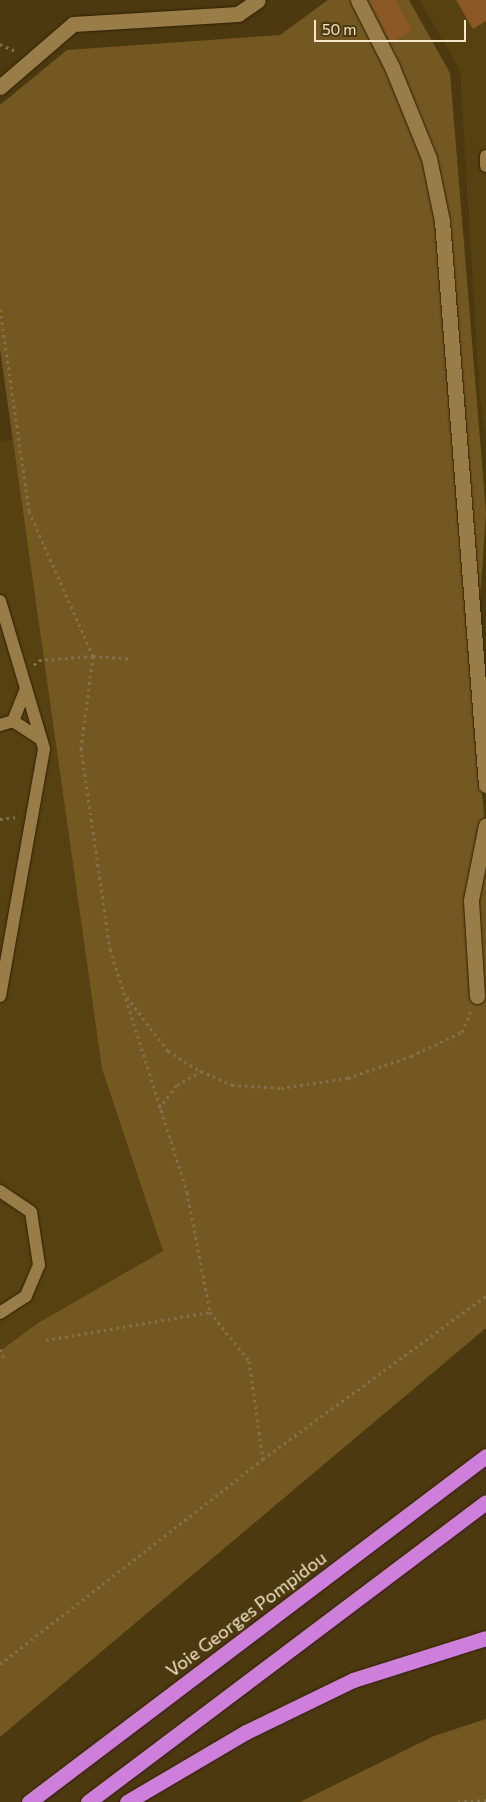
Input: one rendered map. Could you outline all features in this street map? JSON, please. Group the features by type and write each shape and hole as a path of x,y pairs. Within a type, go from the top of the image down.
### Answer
{"highway":[{"path":"455,1479 486,1450"},
{"name":"Voie Georges Pompidou","path":"29,1802 486,1456"},
{"path":"88,1802 486,1502"},
{"path":"127,1802 246,1732 353,1680 486,1638"}],"street":[{"path":"0,87 73,24 238,14 258,0"},
{"path":"358,0 392,66 429,158 442,221 486,785"},
{"path":"478,996 471,900 486,825"}],"lane":[{"path":"486,156 486,166"},
{"path":"0,600 41,739 40,774 0,996"},
{"path":"13,721 26,688"},
{"path":"0,725 13,721 41,739"},
{"path":"0,1191 31,1212 39,1265 26,1296 0,1313"}],"path":[{"path":"0,309 29,511 93,656 81,748 99,889 110,949 158,1109 187,1192 210,1312 249,1361 263,1459"},
{"path":"26,688 30,669 39,660 93,656 132,658"},
{"path":"124,993 168,1052 201,1071 232,1085 281,1088 348,1078 411,1056 462,1032 478,996"},
{"path":"158,1109 177,1085 201,1071"},
{"path":"0,1664 263,1459 486,1296"},
{"path":"46,1340 210,1312"},
{"path":"0,1349 5,1360"},
{"path":"458,1802 486,1800"}],"shaded area":[{"path":"328,0 409,0 450,73 486,513 473,701 486,835 486,1328 0,1737 0,1351 38,1323 163,1251 102,1069 0,349 0,105 67,50 280,35"},
{"path":"419,0 486,0 486,440 480,400 460,70"},
{"path":"13,439 102,1069 163,1251 38,1323 0,1351 0,442"},
{"path":"486,1719 486,1802 300,1802 434,1736"}],"building":[{"path":"369,0 395,0 412,30 391,42"},
{"path":"456,0 486,0 486,21 473,29"}]}
